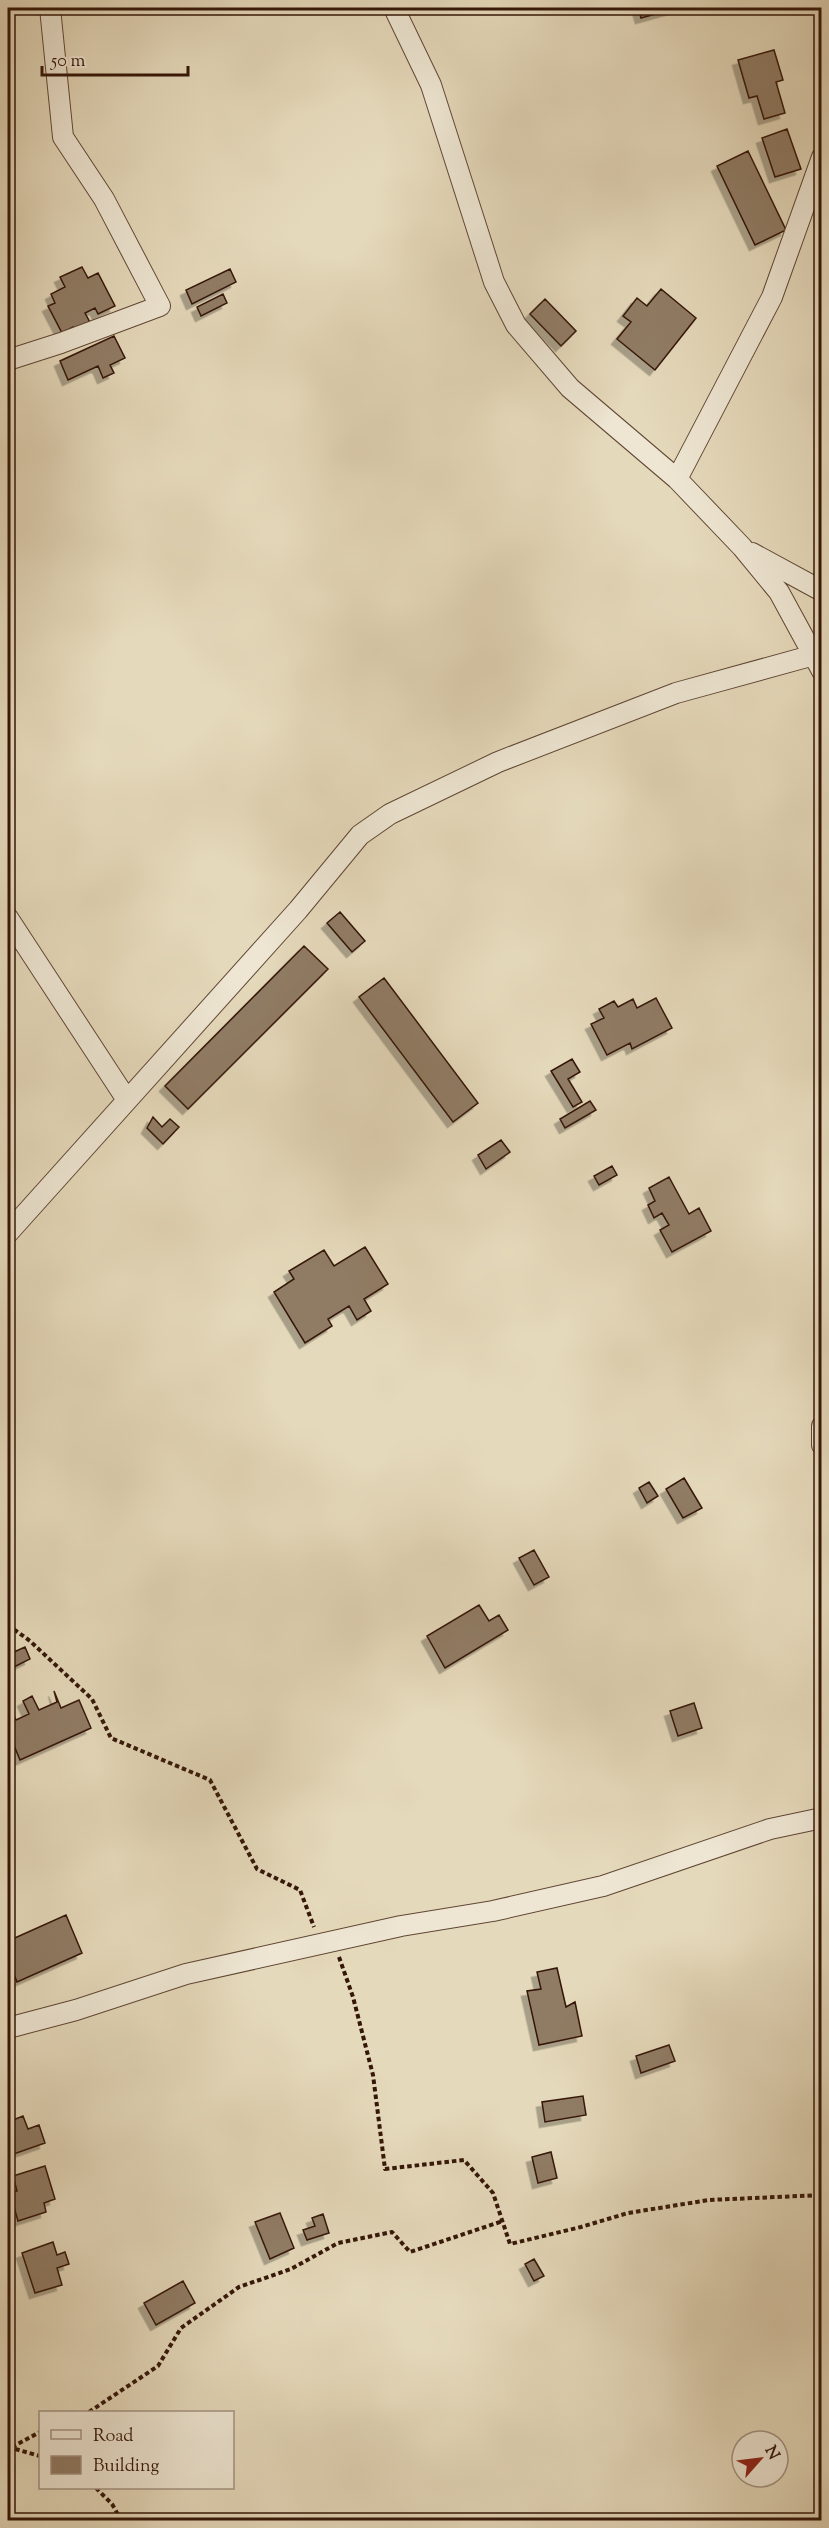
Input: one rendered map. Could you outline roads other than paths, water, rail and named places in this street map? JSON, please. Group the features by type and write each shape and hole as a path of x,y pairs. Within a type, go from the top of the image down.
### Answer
{"street":[{"path":"8,360 160,306 104,199 63,137 50,8"},
{"path":"8,1233 298,910 360,835 390,814 498,762 676,693 818,663 779,592 742,547 676,479 570,388 516,325 494,282 431,86 394,8"},
{"path":"676,479 771,297 822,157"},
{"path":"742,547 822,591"},
{"path":"8,918 127,1100"},
{"path":"822,1426 822,1444"},
{"path":"8,2028 97,2004 186,1974 401,1926 493,1911 603,1886 770,1829 822,1818"}]}
